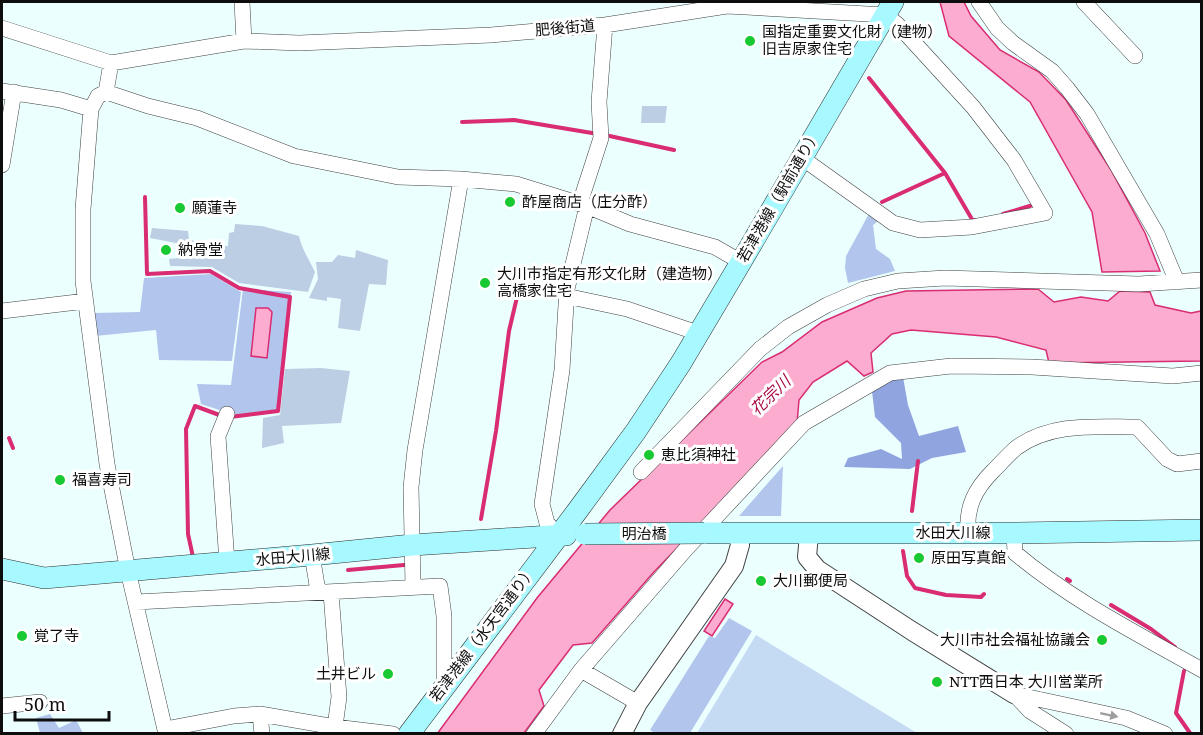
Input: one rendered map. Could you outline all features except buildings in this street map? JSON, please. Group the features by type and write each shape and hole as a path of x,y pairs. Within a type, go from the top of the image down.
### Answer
{"main road":[{"name":"若津港線（駅前通り）","path":"559,536 636,431 698,333 889,8"},
{"name":"水田大川線","path":"704,533 738,535 912,534 1202,530"},
{"name":"明治橋","path":"585,534 704,533"},
{"name":"水田大川線","path":"2,569 44,578 412,545 585,534"},
{"name":"若津港線（水天宮通り）","path":"409,734 559,536"}],"street":[{"path":"242,2 244,41"},
{"path":"979,2 997,28 1013,43 1052,71 1087,114 1157,234 1177,282"},
{"path":"1084,2 1135,56"},
{"name":"肥後街道","path":"111,63 244,41 299,43 490,36 605,25 727,6 889,8"},
{"path":"802,158 893,223 920,230 972,227 1045,213 1014,160 973,107 897,24 889,8"},
{"path":"559,536 547,523 542,504 562,370 566,296 583,205 601,135 599,102 605,25"},
{"path":"2,28 111,63 106,92"},
{"path":"2,165 8,92 61,100 91,109"},
{"path":"393,734 334,730 260,714 234,716 166,731 128,571 107,464 83,281 83,209 91,109 98,96 106,92 148,106 197,118 294,156 398,177 516,184 583,205 630,225 715,247 741,262"},
{"path":"413,586 411,487 415,450 461,179"},
{"path":"641,472 760,349 788,327 827,305 864,289 898,280 945,278 1134,284 1202,280"},
{"path":"566,296 627,309 698,333"},
{"path":"2,311 86,300"},
{"path":"534,734 581,670 686,549 804,423 890,373 951,366 1032,367 1173,376 1202,373"},
{"path":"226,562 218,436 227,414"},
{"path":"968,533 973,496 985,479 1015,449 1032,438 1051,431 1076,428 1137,427 1167,459 1177,464 1202,461"},
{"path":"1014,533 1015,553 1027,563 1073,596 1202,670"},
{"path":"809,534 807,557 817,569 912,632 1014,694 1030,711 1066,734"},
{"path":"622,734 638,703 734,566 740,545 738,535"},
{"path":"312,555 325,592 339,697 334,730"},
{"path":"136,602 440,586 444,616 444,685"},
{"path":"581,670 638,703"},
{"path":"1014,694 1126,718 1165,734"},
{"path":"2,706 40,702"},
{"path":"260,714 262,734"}],"shaded area":[{"path":"642,106 667,106 665,123 641,123"},
{"path":"871,210 882,218 873,225 876,249 890,259 895,271 848,283 845,268 846,256"},
{"path":"235,224 262,226 299,236 315,272 308,292 239,283 212,267 170,266 169,259 179,258 181,244 150,238 152,228 188,231 189,240 197,241 196,245 228,246 229,233 234,232"},
{"path":"356,250 388,260 386,285 369,284 360,331 338,328 341,299 327,297 327,301 309,298 318,279 316,262 332,262 338,255 355,258"},
{"path":"211,274 241,292 232,361 159,360 156,330 95,336 93,313 140,312 144,278"},
{"path":"243,289 291,292 278,411 241,417 201,404 197,384 231,385"},
{"path":"321,368 350,371 341,423 282,426 284,443 262,448 263,418 280,415 285,369"},
{"path":"903,377 908,405 919,436 958,426 966,452 932,458 910,469 844,467 848,458 881,449 902,459 901,443 875,417 872,391"},
{"path":"783,466 781,516 739,516"},
{"path":"729,618 752,631 690,733 655,733 650,730 709,636 715,638"},
{"path":"756,635 917,733 697,733"},
{"path":"50,714 59,728 76,720 83,733 40,733 36,718"}],"water":[{"path":"940,2 964,2 971,16 1000,50 1039,72 1066,100 1111,170 1145,233 1160,271 1102,272 1092,212 1030,102 949,36"},
{"name":"花宗川","path":"1038,289 1054,302 1081,297 1108,301 1120,291 1150,292 1155,305 1191,313 1201,311 1201,361 1049,363 1046,350 996,337 911,330 892,334 871,353 873,372 864,376 847,361 813,382 799,400 797,424 653,573 592,643 573,645 539,690 544,706 524,733 437,734 537,598 610,510 762,362 782,352 822,322 877,298 906,291"},
{"path":"256,308 268,308 272,312 267,358 251,356"},
{"path":"725,599 733,604 712,636 704,631"}],"waterway":[{"path":"869,78 945,173 973,221 975,220"},
{"path":"462,122 514,120 598,134"},
{"path":"605,135 674,150"},
{"path":"882,202 945,173"},
{"path":"145,197 147,274 210,271 239,288 290,297 278,411 230,417"},
{"path":"1003,214 1033,205"},
{"path":"481,519 496,431 509,331 522,276"},
{"path":"193,557 188,534 186,429 195,406 222,416"},
{"path":"9,438 13,448"},
{"path":"912,511 918,461"},
{"path":"903,551 907,576 915,588 946,595 981,597 984,594"},
{"path":"348,570 404,565"},
{"path":"1111,605 1151,629 1175,647"},
{"path":"1184,671 1176,713 1190,733"}],"place":[{"name":"国指定重要文化財（建物） 旧吉原家住宅","path":"750,41"},
{"name":"酢屋商店（庄分酢）","path":"510,202"},
{"name":"願蓮寺","path":"180,208"},
{"name":"納骨堂","path":"166,250"},
{"name":"大川市指定有形文化財（建造物） 高橋家住宅","path":"485,283"},
{"name":"恵比須神社","path":"649,455"},
{"name":"福喜寿司","path":"60,480"},
{"name":"原田写真館","path":"919,558"},
{"name":"大川郵便局","path":"761,581"},
{"name":"覚了寺","path":"22,636"},
{"name":"大川市社会福祉協議会","path":"1102,640"},
{"name":"土井ビル","path":"388,674"},
{"name":"NTT西日本 大川営業所","path":"937,682"}]}
